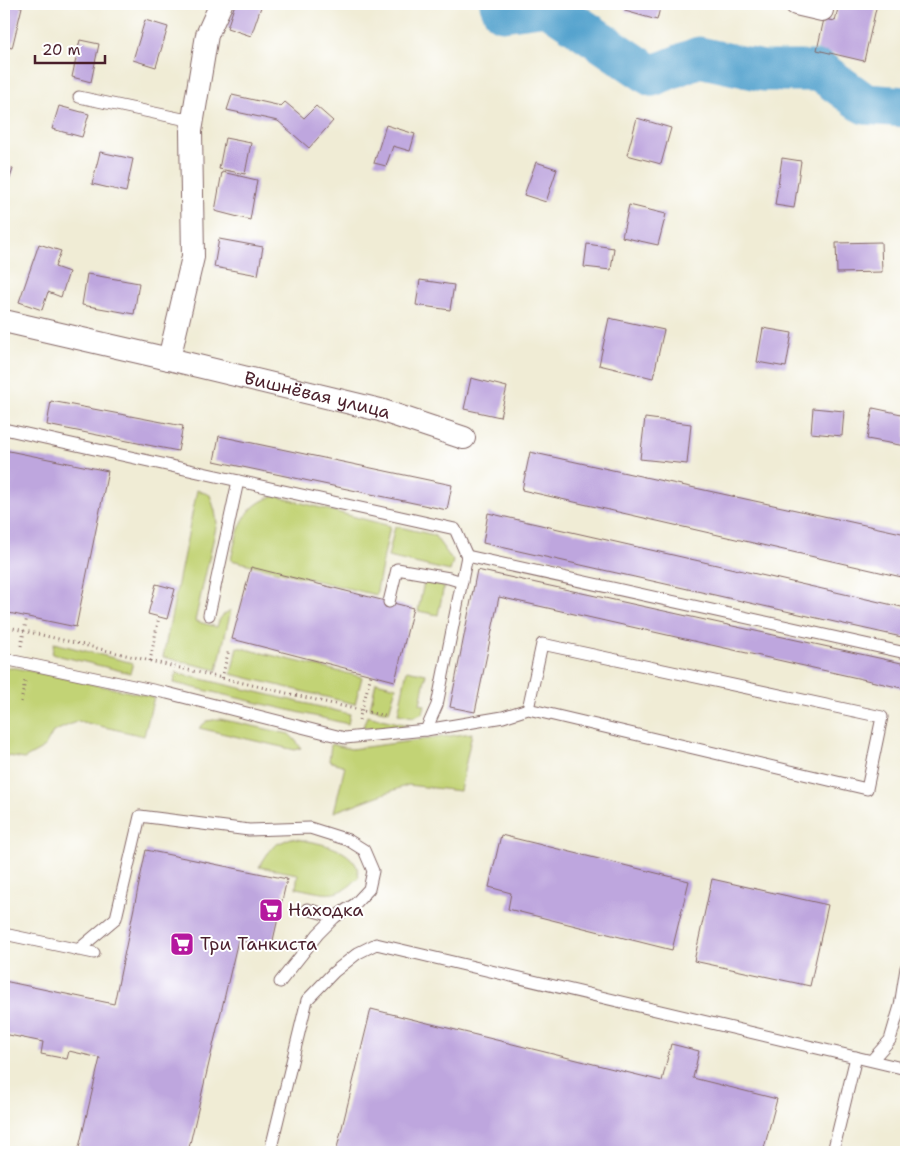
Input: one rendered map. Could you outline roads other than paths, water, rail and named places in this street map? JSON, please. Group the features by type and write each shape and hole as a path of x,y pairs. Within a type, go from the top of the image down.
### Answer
{"street":[{"path":"169,359 193,257 192,121 207,35 221,4"},
{"path":"796,4 822,10"},
{"name":"Вишнёвая улица","path":"4,322 169,359 380,410 464,438"}],"lane":[{"path":"79,96 192,121"},
{"path":"4,429 455,529 467,556 436,705 426,730"},
{"path":"209,614 238,481"},
{"path":"467,556 906,653"},
{"path":"389,602 397,569 462,582"},
{"path":"4,658 167,693 345,738 426,730 503,717 528,709 867,788 882,717 542,644 528,709"},
{"path":"78,950 116,918 140,816 248,830 310,828 348,840 364,850 373,871 369,889 355,904 335,917 318,934 280,982"},
{"path":"306,909 335,917"},
{"path":"4,934 94,953"},
{"path":"270,1152 307,1000 334,972 358,953 376,944 906,1069"},
{"path":"872,1060 890,1040 900,1006 906,968"},
{"path":"833,1152 856,1056"}],"waterway":[{"path":"500,4 503,11 547,5 652,76 699,57 763,71 820,71 865,104 906,107"}],"place":[{"name":"Находка","path":"271,910"},
{"name":"Три Танкиста","path":"182,944"}]}
